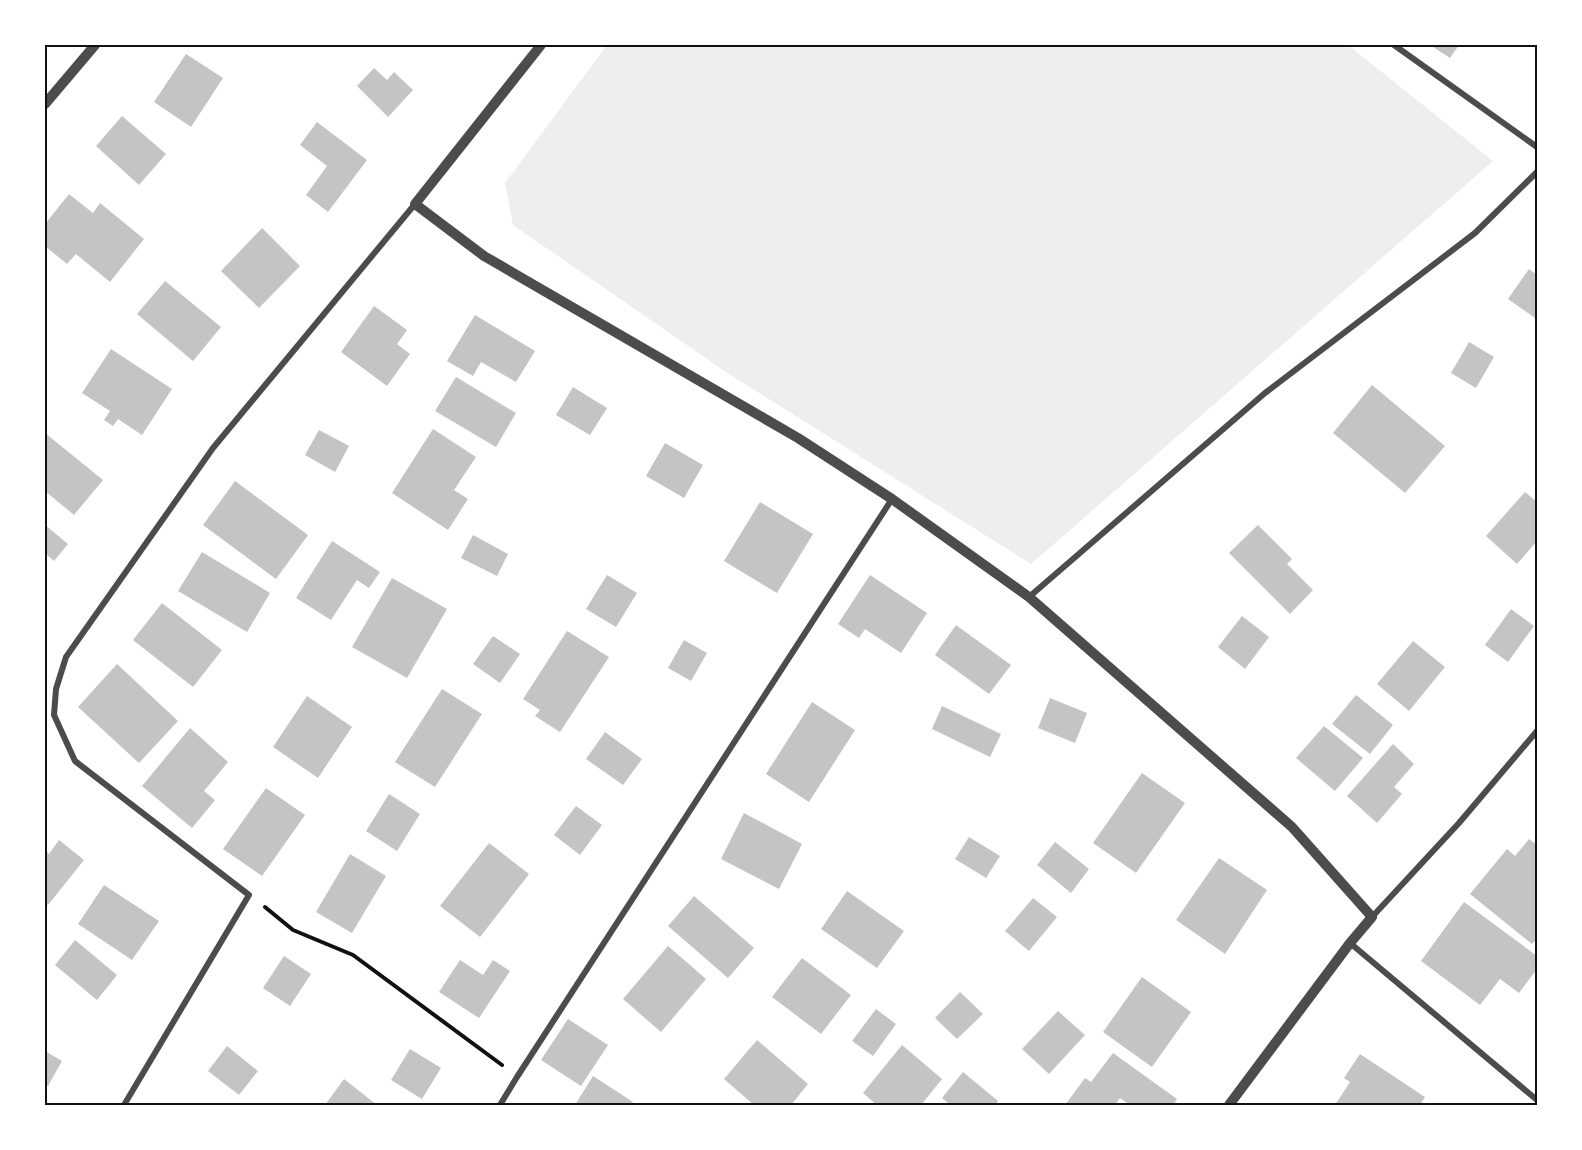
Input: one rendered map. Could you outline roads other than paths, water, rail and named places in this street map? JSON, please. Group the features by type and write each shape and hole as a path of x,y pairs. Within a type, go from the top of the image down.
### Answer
{"street":[{"path":"45,104 95,45"},
{"path":"124,1105 249,895 75,760 54,716 56,689 66,657 213,448 415,204 541,45"},
{"path":"1394,45 1537,147"},
{"path":"1029,597 1265,393 1475,233 1537,172"},
{"path":"415,204 484,256 798,438 892,499 1029,597 1293,827 1371,917"},
{"path":"500,1105 892,499"},
{"path":"1229,1105 1350,942 1459,823 1537,731"},
{"path":"1350,942 1537,1100"}]}
